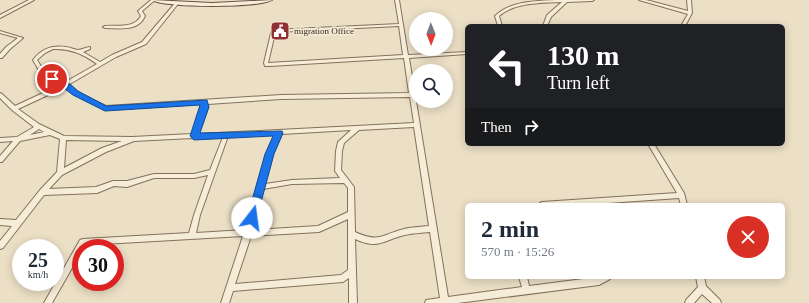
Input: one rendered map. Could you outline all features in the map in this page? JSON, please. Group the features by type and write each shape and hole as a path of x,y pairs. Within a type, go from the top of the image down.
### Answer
{"main road":[{"path":"154,0 217,6 269,0"}],"street":[{"path":"0,17 32,0"},
{"path":"105,27 134,26 139,24 143,16 140,11 154,0"},
{"path":"397,0 409,72"},
{"path":"499,24 497,16 500,12 526,2 592,0"},
{"path":"640,0 690,13"},
{"path":"684,24 690,13 689,0"},
{"path":"546,24 549,16 565,2"},
{"path":"14,109 62,86 114,56 144,44 177,3"},
{"path":"401,25 275,31 273,33 266,63 267,65 270,65 465,53"},
{"path":"0,32 21,38 8,48 0,57"},
{"path":"100,64 92,56 68,48 48,49 35,60 43,73 62,86 67,86 75,93 105,108 281,97 409,95"},
{"path":"78,52 88,48"},
{"path":"0,95 14,109 38,127 63,138 134,139 416,125"},
{"path":"194,136 204,107 204,102"},
{"path":"414,108 445,302"},
{"path":"0,160 18,139 38,127"},
{"path":"353,303 351,187 338,171 341,142 357,128"},
{"path":"0,140 18,139 50,133"},
{"path":"225,303 248,233 270,154 279,133"},
{"path":"192,236 197,215 226,135"},
{"path":"60,173 63,138"},
{"path":"0,246 42,192 60,173 104,150 134,139"},
{"path":"652,146 682,195 684,203"},
{"path":"42,192 97,190 113,183 127,184 154,176 194,176 212,172"},
{"path":"334,179 340,173"},
{"path":"261,187 292,182 334,179 346,180"},
{"path":"603,203 634,202 682,195"},
{"path":"48,303 83,242 319,228 351,214"},
{"path":"0,222 18,223"},
{"path":"351,234 369,242 384,241 405,232 433,229"},
{"path":"230,288 343,278 352,271"},
{"path":"523,279 526,290"},
{"path":"429,303 599,281 604,279"},
{"path":"700,279 702,288 717,303"},
{"path":"689,303 702,288"}],"place":[{"name":"migration Office","path":"280,31"}],"route":[{"path":"52,79 62,86 67,86 75,93 84,96 105,108 204,102 204,107 194,136 279,133 270,154 252,218"}]}
